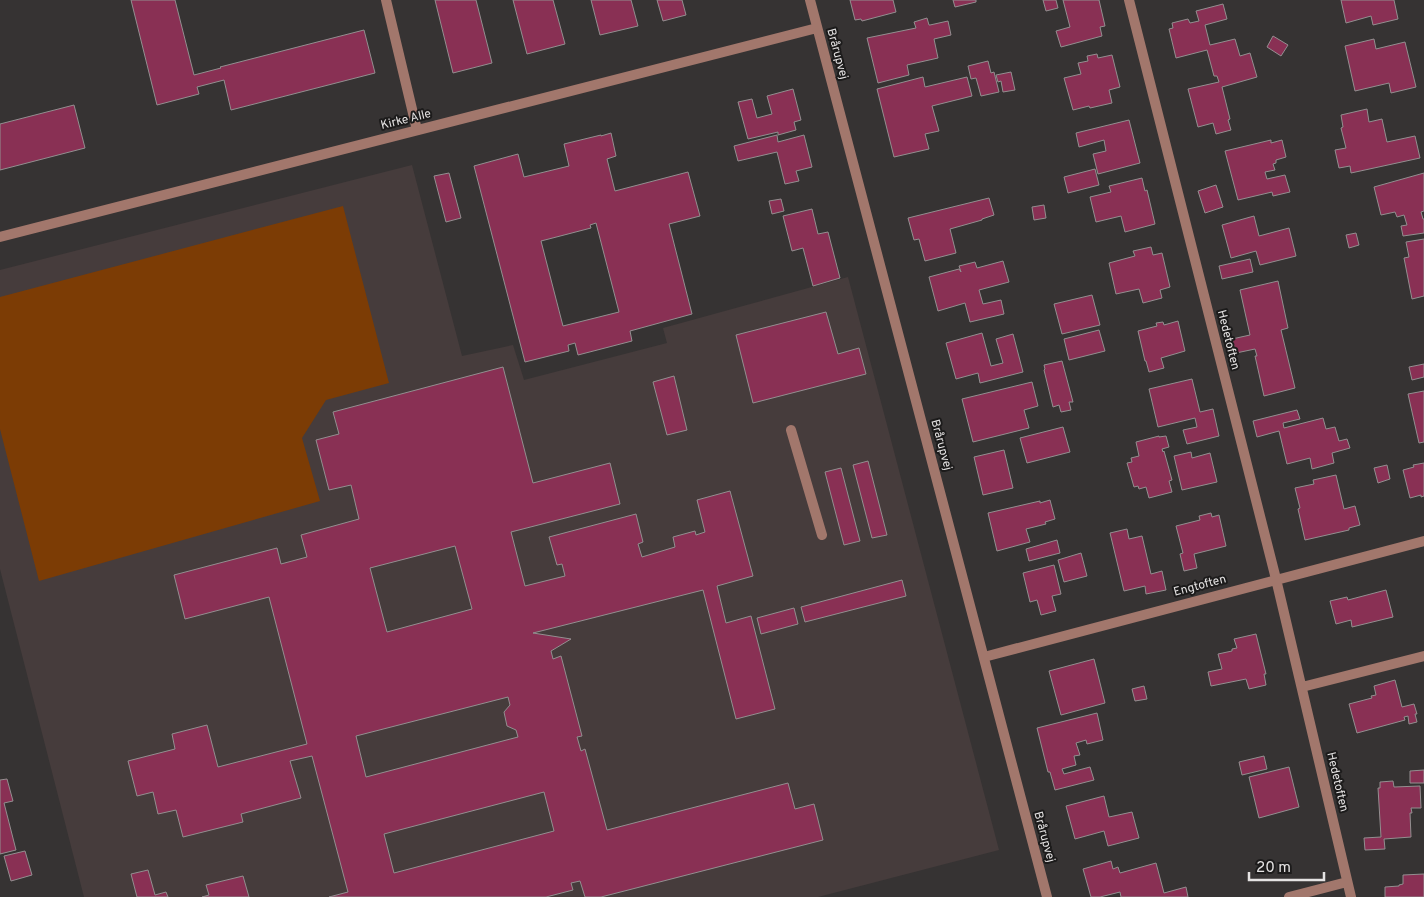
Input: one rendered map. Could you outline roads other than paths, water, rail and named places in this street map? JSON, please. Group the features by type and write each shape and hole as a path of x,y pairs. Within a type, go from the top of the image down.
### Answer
{"street":[{"path":"386,0 417,130"},
{"name":"Brårupvej","path":"810,0 1047,897"},
{"name":"Hedetoften","path":"1129,0 1276,579 1351,897"},
{"name":"Kirke Alle","path":"0,237 817,28"},
{"path":"791,430 822,535"},
{"name":"Engtoften","path":"984,657 1424,541"},
{"path":"1302,686 1424,656"},
{"path":"1289,897 1348,882"}]}
